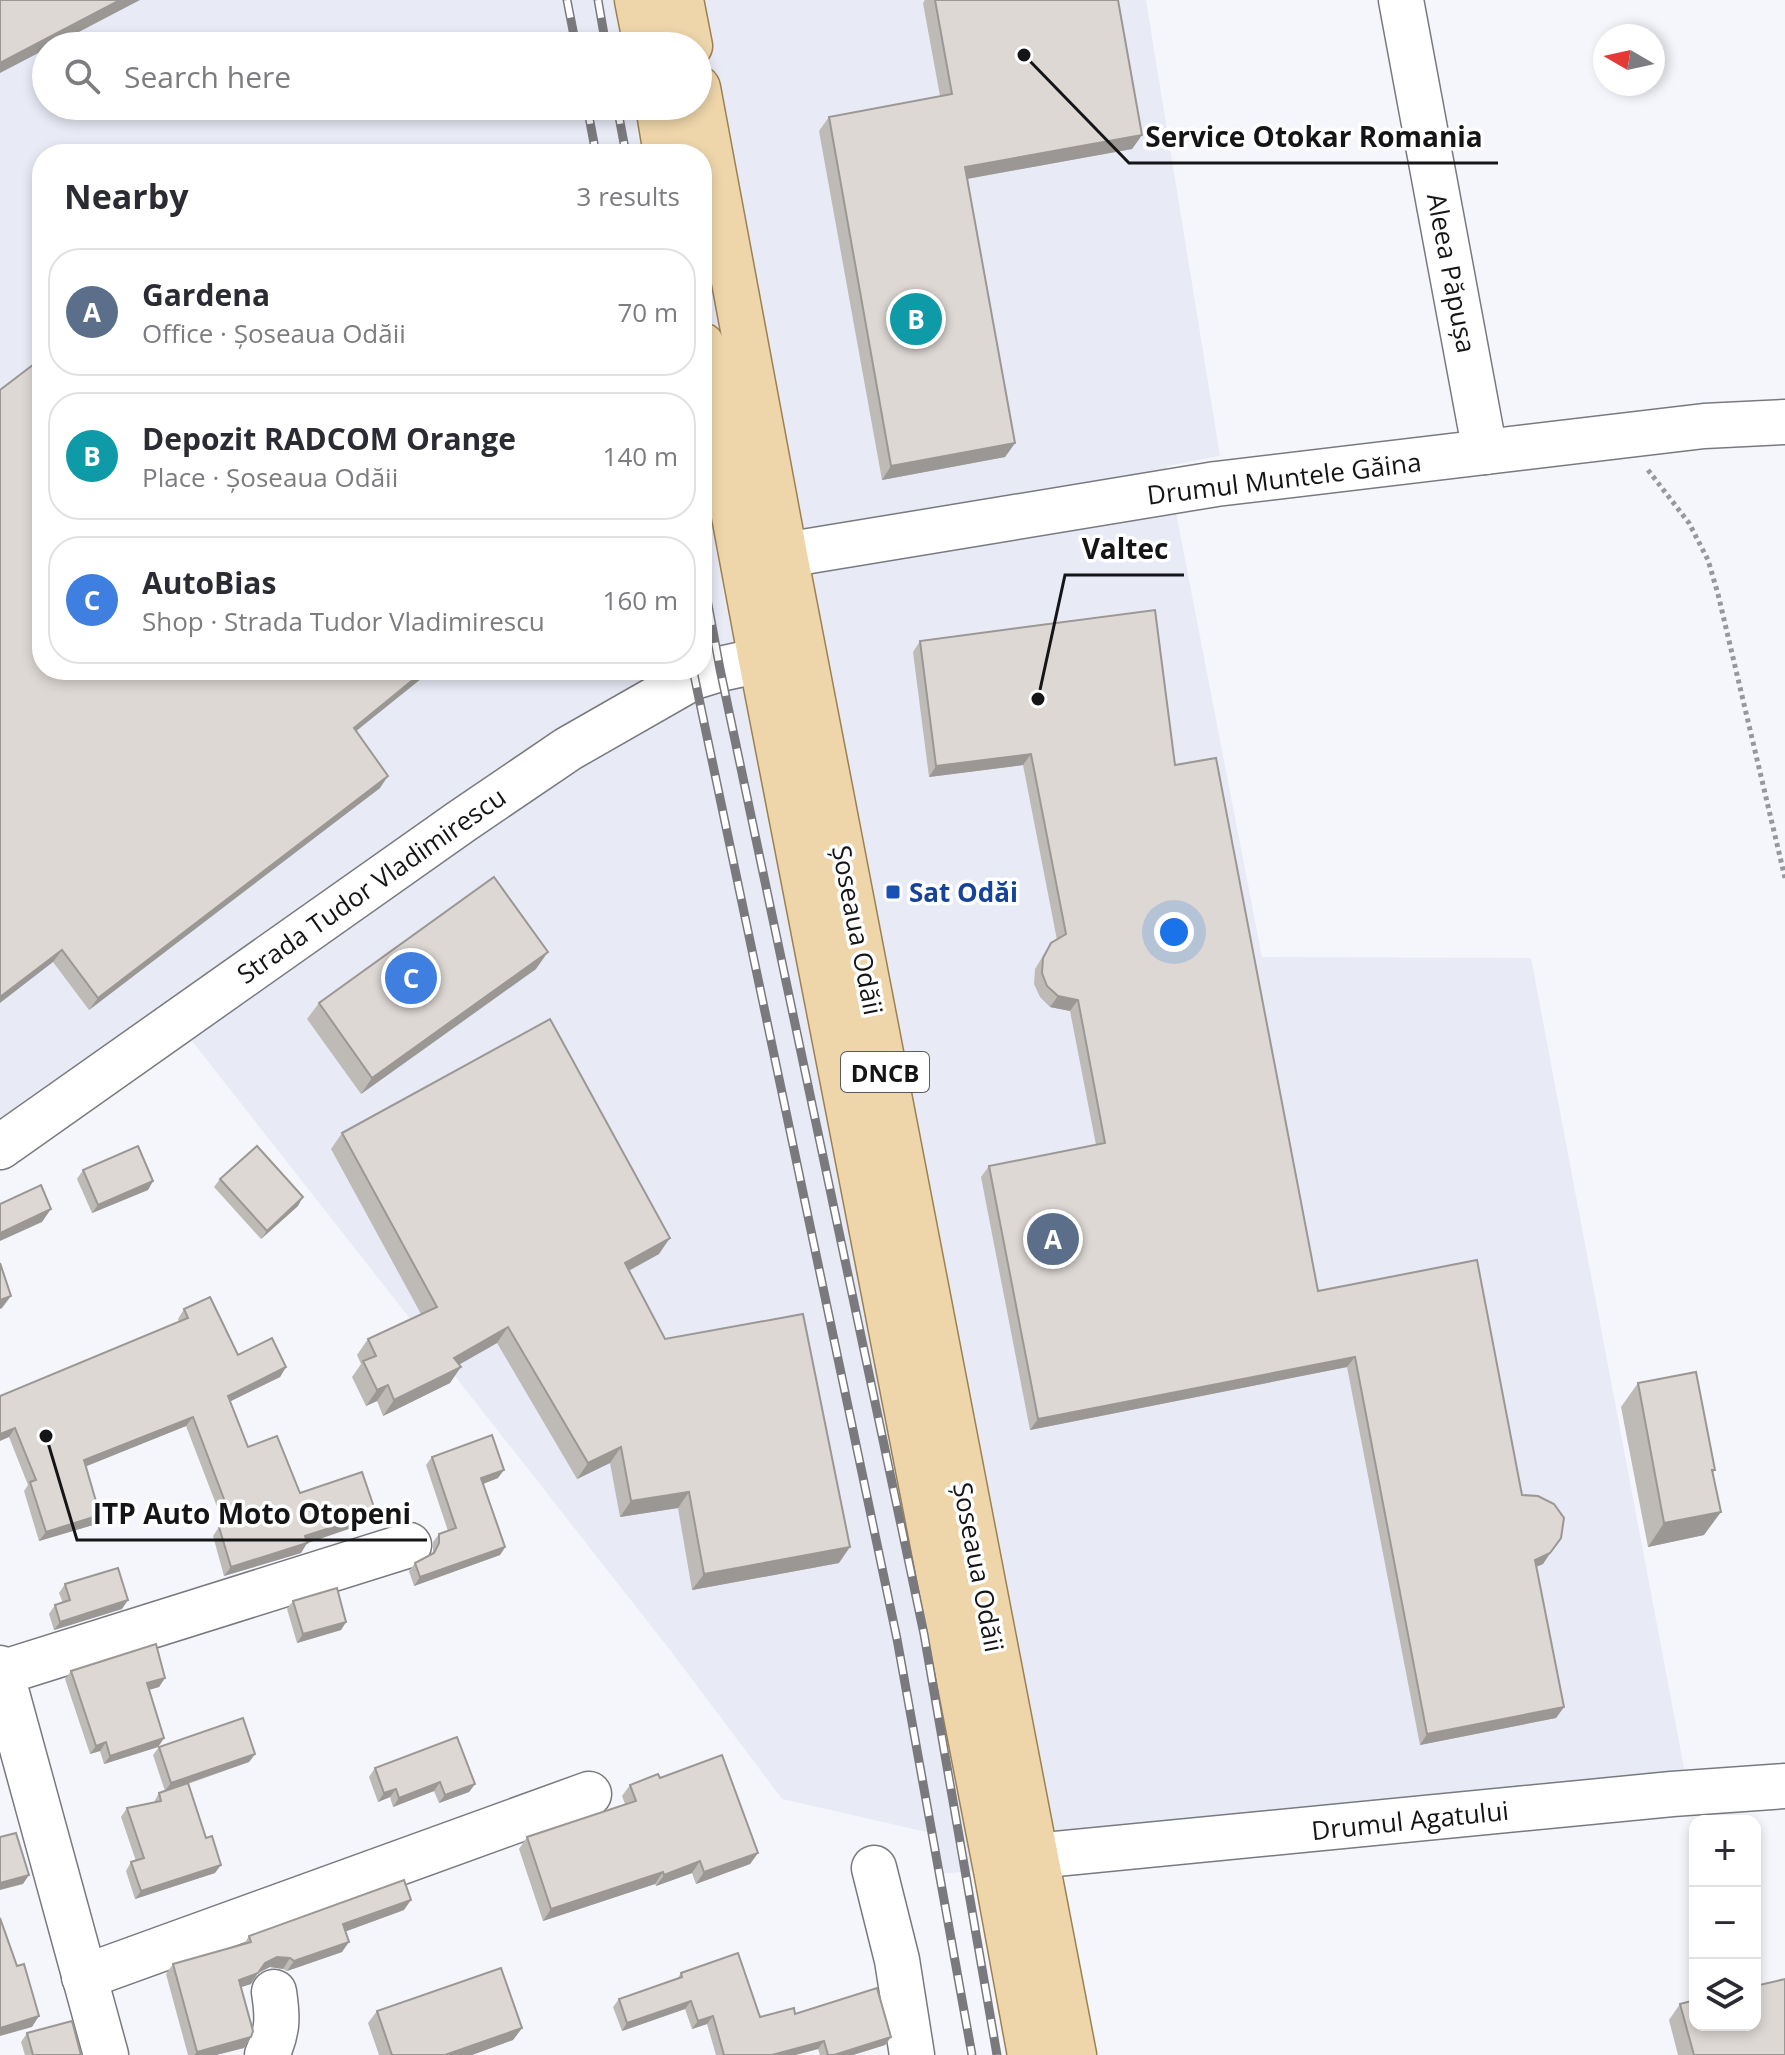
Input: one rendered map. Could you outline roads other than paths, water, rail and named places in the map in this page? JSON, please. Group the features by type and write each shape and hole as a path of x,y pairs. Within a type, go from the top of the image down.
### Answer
{"main road":[{"path":"637,0 643,32"},
{"path":"681,0 687,32"},
{"path":"660,120 664,144"},
{"name":"Șoseaua Odăii","path":"704,120 708,144"},
{"name":"Șoseaua Odăii","path":"712,163 1074,2055"},
{"name":"Șoseaua Odăii","path":"712,398 1030,2055"}],"street":[{"name":"Aleea Păpușa","path":"1401,0 1485,452"},
{"name":"Drumul Muntele Găina","path":"785,555 1216,484 1704,426 1785,422"},
{"name":"Strada Tudor Vladimirescu","path":"712,671 761,660"},
{"name":"Strada Tudor Vladimirescu","path":"0,1147 568,749 689,680"},
{"path":"106,2055 1,1670 409,1545"},
{"name":"Drumul Agatului","path":"1035,1856 1672,1794 1785,1786"},
{"path":"84,1977 589,1794"},
{"path":"874,1868 897,1960 912,2055"},
{"path":"267,2055 278,2018 274,1992"}],"railway":[{"path":"567,0 573,32"},
{"path":"598,0 604,32"},
{"path":"590,120 594,144"},
{"path":"620,120 624,144"},
{"path":"712,626 924,1634 997,2055"},
{"path":"695,680 897,1639 972,2055"}],"place":[{"name":"Service Otokar Romania","path":"1024,55"},
{"name":"Depozit RADCOM Orange","path":"916,319"},
{"name":"Valtec","path":"1038,699"},
{"name":"Sat Odăi","path":"893,892"},
{"name":"AutoBias","path":"411,978"},
{"name":"Gardena","path":"1053,1239"},
{"name":"ITP Auto Moto Otopeni","path":"46,1436"}]}
